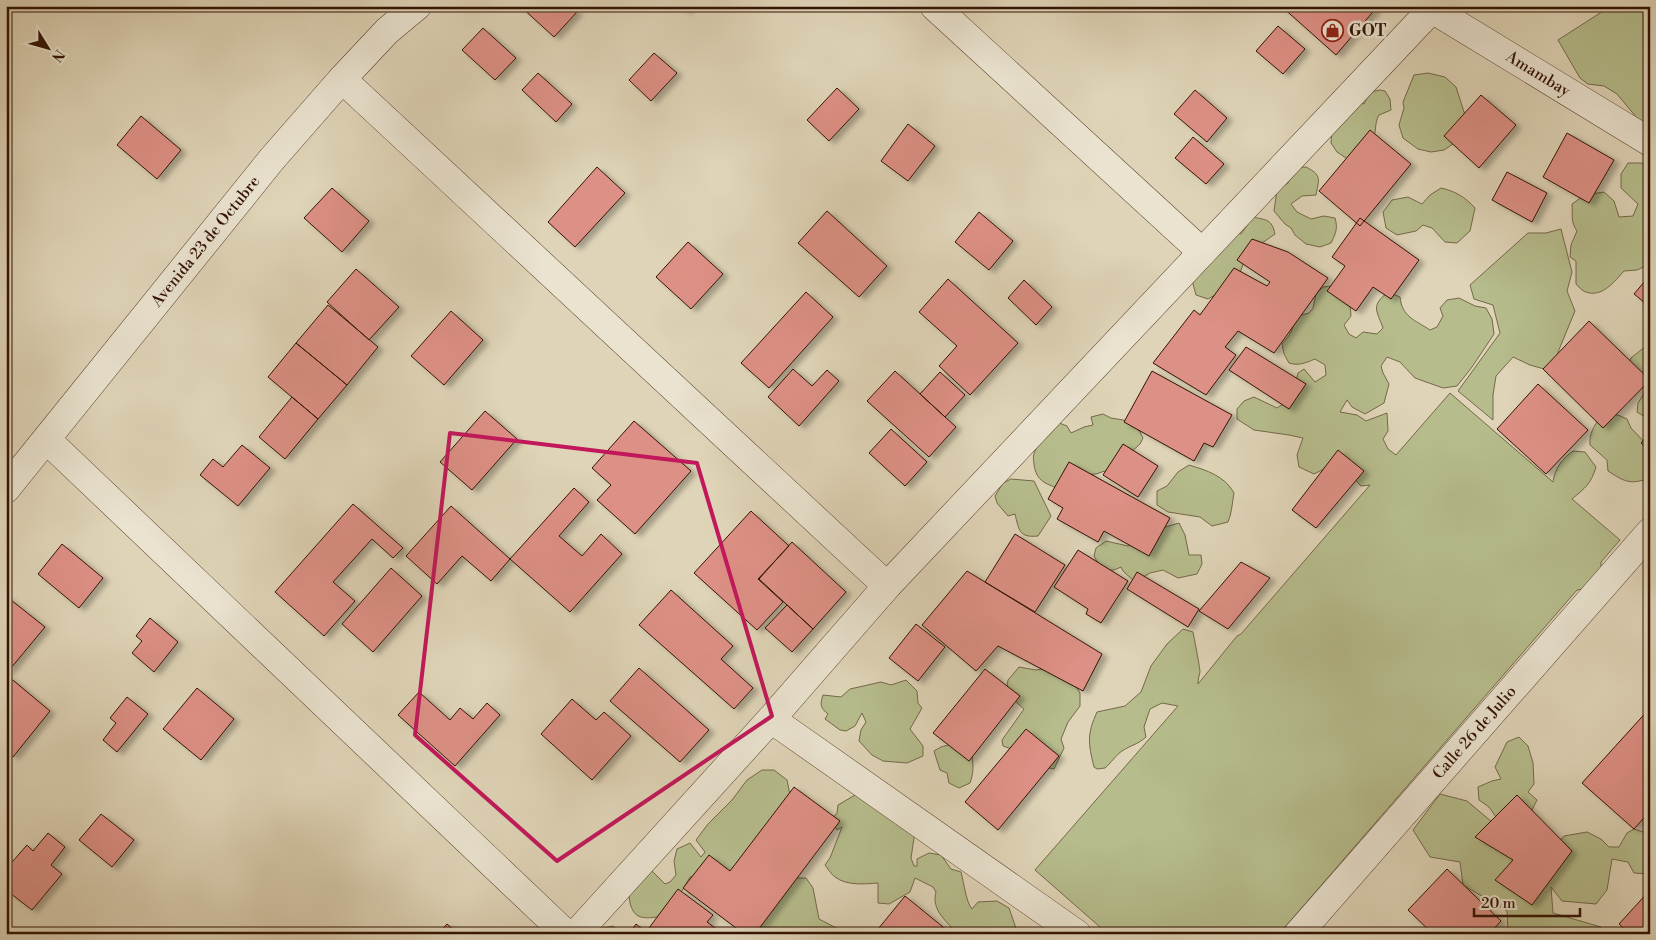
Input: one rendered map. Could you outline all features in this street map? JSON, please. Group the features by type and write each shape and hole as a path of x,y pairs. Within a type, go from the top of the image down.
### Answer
{"street":[{"name":"Avenida 23 de Octubre","path":"6,489 266,167 342,79 387,31 417,6"},
{"path":"934,6 1202,252"},
{"path":"576,934 772,719 888,586 1429,8"},
{"name":"Amambay","path":"1429,8 1650,142"},
{"path":"342,79 888,586"},
{"path":"46,440 566,934"},
{"name":"Calle 26 de Julio","path":"1298,934 1644,551"},
{"path":"772,719 1077,934"}],"highlighted area":[{"path":"450,433 697,463 772,716 557,861 415,735"}],"green space":[{"path":"1611,6 1636,6 1650,18 1650,127 1637,118 1617,94 1604,86 1588,84 1580,78 1558,40"},
{"path":"1428,73 1445,77 1456,87 1465,115 1456,142 1444,150 1431,152 1418,149 1403,138 1399,125 1404,108 1403,102 1414,75"},
{"path":"1385,91 1390,99 1391,110 1379,115 1376,121 1374,139 1370,145 1349,160 1337,152 1331,143 1332,130 1358,102 1364,104 1370,92"},
{"path":"1628,163 1642,163 1650,169 1650,220 1647,227 1650,228 1650,264 1637,270 1624,271 1603,291 1597,293 1586,292 1576,284 1576,261 1570,257 1571,245 1577,231 1573,221 1572,204 1585,195 1604,192 1614,201 1619,217 1633,216 1638,204 1621,188 1621,174"},
{"path":"1306,167 1317,175 1316,195 1302,196 1291,204 1297,212 1311,219 1324,216 1335,218 1336,231 1331,243 1320,247 1306,244 1295,235 1291,228 1274,211 1277,190 1288,183 1294,168"},
{"path":"1441,188 1460,195 1475,208 1470,231 1457,243 1445,242 1432,228 1423,225 1416,231 1397,235 1386,228 1383,212 1392,200 1408,197 1422,204 1430,195"},
{"path":"1253,217 1270,223 1275,234 1258,246 1244,262 1236,283 1208,299 1196,295 1188,265 1237,233 1241,234"},
{"path":"1561,229 1572,272 1567,291 1575,311 1558,352 1562,374 1530,365 1513,357 1496,376 1493,395 1493,420 1458,391 1500,333 1493,305 1474,299 1470,285 1528,233 1546,233"},
{"path":"1339,285 1349,293 1351,316 1344,325 1349,334 1356,338 1363,332 1377,334 1383,328 1376,308 1379,301 1388,292 1400,297 1406,314 1430,330 1437,327 1443,316 1440,308 1447,300 1459,298 1475,306 1486,308 1492,319 1494,334 1457,386 1443,388 1415,378 1400,362 1387,357 1381,366 1389,384 1384,403 1365,414 1352,407 1347,400 1340,412 1357,415 1366,421 1387,413 1388,431 1383,439 1388,449 1396,455 1450,393 1553,482 1557,468 1566,457 1573,451 1585,452 1596,467 1587,485 1572,499 1620,540 1601,562 1601,572 1585,589 1577,590 1279,934 1108,934 1035,870 1178,706 1162,703 1150,709 1144,727 1146,737 1120,752 1105,768 1097,769 1094,767 1090,733 1097,712 1125,706 1141,692 1151,666 1167,644 1183,629 1193,632 1200,672 1198,684 1237,636 1241,634 1370,485 1361,486 1340,464 1330,466 1314,474 1299,467 1297,455 1303,438 1254,430 1237,419 1237,409 1244,401 1254,397 1277,408 1292,398 1298,373 1304,369 1315,382 1326,375 1325,365 1315,359 1299,364 1289,363 1284,354 1282,344 1291,332 1294,317 1309,313 1313,308 1316,294 1323,287"},
{"path":"1646,346 1650,347 1650,420 1637,412 1638,403 1646,390 1627,369 1631,358"},
{"path":"1103,414 1111,418 1135,422 1143,438 1140,444 1114,468 1096,474 1080,475 1062,490 1043,482 1035,470 1033,458 1036,449 1032,442 1054,421 1067,426 1071,433 1093,425 1091,417"},
{"path":"1618,415 1627,419 1631,428 1650,448 1650,478 1632,482 1619,478 1608,471 1607,460 1590,445 1592,430 1601,417"},
{"path":"1189,465 1214,474 1230,487 1234,493 1228,522 1212,526 1200,517 1168,512 1157,505 1157,491 1167,486 1178,472"},
{"path":"1011,479 1034,481 1051,516 1038,536 1023,534 1019,529 1015,514 1008,516 997,503 995,496 1003,483"},
{"path":"1179,523 1185,535 1189,555 1201,555 1202,564 1197,574 1178,578 1163,570 1150,573 1135,582 1121,567 1102,571 1094,556 1096,548 1106,541 1128,546 1140,542 1155,530"},
{"path":"1019,667 1036,670 1054,667 1074,683 1080,693 1080,706 1068,722 1061,739 1064,748 1054,769 1032,764 1026,754 1003,746 1002,740 1024,709 1006,693 1008,680"},
{"path":"906,680 917,691 918,703 922,708 910,729 923,746 923,756 907,763 883,761 872,755 859,741 861,730 866,722 862,713 855,726 846,731 840,730 825,719 828,714 821,706 823,695 841,697 850,689 881,682 891,685"},
{"path":"1519,737 1528,746 1533,763 1534,784 1528,792 1537,800 1529,816 1496,817 1489,807 1479,800 1478,787 1501,779 1495,767 1507,742"},
{"path":"963,741 970,745 973,769 970,783 959,788 949,783 947,773 940,770 934,751"},
{"path":"762,770 774,770 787,780 791,800 742,875 711,871 690,877 668,915 647,918 636,915 630,904 629,895 651,870 665,884 670,882 676,875 674,861 677,849 690,843 701,857 705,852 696,840 708,824 732,800 747,780"},
{"path":"862,791 917,818 911,858 914,866 917,866 917,859 929,853 941,855 951,869 961,872 972,909 978,902 997,901 1009,908 1018,934 945,934 951,927 936,907 936,892 933,887 915,878 910,892 889,904 878,903 878,883 850,883 834,876 825,865 830,858 842,827 837,830 831,820 837,813 838,805"},
{"path":"1440,794 1467,801 1517,843 1554,848 1564,836 1587,832 1601,839 1609,847 1619,847 1627,833 1634,829 1650,834 1650,874 1634,873 1628,862 1612,859 1607,890 1596,904 1562,901 1551,887 1553,913 1601,927 1598,934 1508,934 1507,911 1463,885 1460,862 1430,857 1413,830"},
{"path":"782,878 806,878 813,888 819,919 842,931 842,934 758,934 753,925"},
{"path":"613,926 622,934 587,934 589,931"}],"building":[{"path":"520,6 571,6 577,12 554,37"},
{"path":"680,6 690,6 686,11"},
{"name":"GOT","path":"1281,6 1378,6 1336,55"},
{"path":"1278,26 1305,49 1283,74 1256,51"},
{"path":"483,28 516,58 495,80 462,50"},
{"path":"654,53 677,73 651,101 629,80"},
{"path":"538,73 572,104 556,122 522,90"},
{"path":"837,88 859,109 829,141 807,120"},
{"path":"1195,90 1227,118 1207,142 1174,114"},
{"path":"1481,95 1516,125 1479,168 1444,136"},
{"path":"141,116 181,150 157,179 117,145"},
{"path":"908,124 935,146 908,181 881,161"},
{"path":"1370,130 1411,164 1360,226 1319,191"},
{"path":"1567,133 1614,160 1589,203 1543,177"},
{"path":"1193,137 1224,164 1206,184 1175,158"},
{"path":"597,167 625,193 575,247 548,222"},
{"path":"1507,172 1547,193 1532,222 1492,200"},
{"path":"332,188 369,221 342,252 304,218"},
{"path":"827,211 887,266 859,297 798,243"},
{"path":"979,212 1013,241 989,270 955,242"},
{"path":"1360,218 1419,260 1391,299 1373,287 1356,311 1327,291 1345,266 1332,257"},
{"path":"1252,239 1288,252 1328,278 1274,353 1238,331 1225,347 1236,355 1206,395 1153,363 1194,310 1200,315 1234,268 1267,286 1270,282 1237,260"},
{"path":"688,242 723,274 691,309 656,277"},
{"path":"356,269 399,307 369,340 327,302"},
{"path":"1650,275 1650,307 1634,294"},
{"path":"948,279 1018,343 970,395 939,366 957,346 919,312"},
{"path":"1024,280 1052,307 1036,325 1008,298"},
{"path":"806,292 833,317 769,388 741,363"},
{"path":"328,305 378,347 347,385 296,343"},
{"path":"451,311 483,340 444,385 411,356"},
{"path":"1589,321 1650,380 1603,428 1543,369"},
{"path":"296,343 347,385 318,419 268,377"},
{"path":"1246,347 1306,384 1289,409 1229,370"},
{"path":"793,369 812,386 827,370 839,381 799,426 768,397"},
{"path":"895,371 956,427 929,457 867,401"},
{"path":"1152,371 1232,415 1213,447 1204,443 1194,461 1124,422"},
{"path":"940,372 965,395 945,417 920,394"},
{"path":"1538,384 1588,430 1546,474 1497,429"},
{"path":"292,397 318,419 285,459 259,437"},
{"path":"485,411 517,439 472,490 440,462"},
{"path":"634,421 691,471 635,534 597,500 611,485 592,468"},
{"path":"891,429 927,462 905,486 869,453"},
{"path":"1650,433 1650,451 1641,443"},
{"path":"1123,444 1158,466 1138,497 1103,475"},
{"path":"242,445 270,468 238,506 200,475 213,459 223,467"},
{"path":"1338,450 1364,471 1316,528 1292,510"},
{"path":"1069,462 1170,518 1149,556 1104,531 1098,542 1057,519 1063,508 1048,499"},
{"path":"574,488 589,502 559,536 582,556 601,534 622,554 570,612 510,559"},
{"path":"353,504 403,548 393,558 372,539 333,582 355,601 324,636 275,592"},
{"path":"451,506 510,559 491,581 462,556 437,584 406,556"},
{"path":"751,511 789,546 758,579 783,602 757,630 694,573"},
{"path":"1015,534 1065,565 1035,612 985,582"},
{"path":"792,542 846,592 813,629 759,579"},
{"path":"62,544 103,578 79,608 38,574"},
{"path":"1078,550 1128,581 1101,623 1086,614 1088,609 1054,587"},
{"path":"1241,562 1270,578 1228,629 1199,611"},
{"path":"391,568 422,596 373,652 342,624"},
{"path":"967,571 1102,654 1083,691 998,646 976,671 922,625"},
{"path":"1137,572 1199,609 1188,627 1127,589"},
{"path":"671,590 733,646 721,659 753,688 734,709 639,625"},
{"path":"6,596 45,627 6,674"},
{"path":"787,605 813,629 792,652 765,628"},
{"path":"150,618 178,642 154,672 132,653 142,641 136,636"},
{"path":"916,624 945,647 918,681 889,658"},
{"path":"639,668 709,730 680,762 610,701"},
{"path":"985,669 1020,696 969,761 933,733"},
{"path":"8,676 50,711 13,757 6,751 6,678"},
{"path":"197,688 234,719 201,760 163,729"},
{"path":"419,692 450,720 460,708 473,719 487,703 500,715 455,766 398,715"},
{"path":"127,697 148,714 117,752 103,740 116,723 110,718"},
{"path":"572,699 596,720 604,712 631,736 592,780 541,734"},
{"path":"1650,708 1650,811 1634,829 1582,783"},
{"path":"1026,729 1059,756 998,830 965,802"},
{"path":"794,787 840,821 755,934 744,934 683,888 709,855 730,871"},
{"path":"1517,795 1572,851 1532,905 1495,880 1513,860 1475,837"},
{"path":"101,814 134,840 112,867 79,840"},
{"path":"48,833 65,847 51,865 62,874 32,910 6,890 6,869 27,845 33,851"},
{"path":"1447,869 1501,921 1489,934 1433,934 1408,910"},
{"path":"678,889 713,915 707,922 723,934 629,934 636,924 646,932"},
{"path":"1650,890 1650,934 1630,934 1619,924"},
{"path":"905,896 943,927 937,934 874,934"},
{"path":"447,924 459,934 438,934"}],"place":[{"name":"GOT","path":"1333,31"}]}
